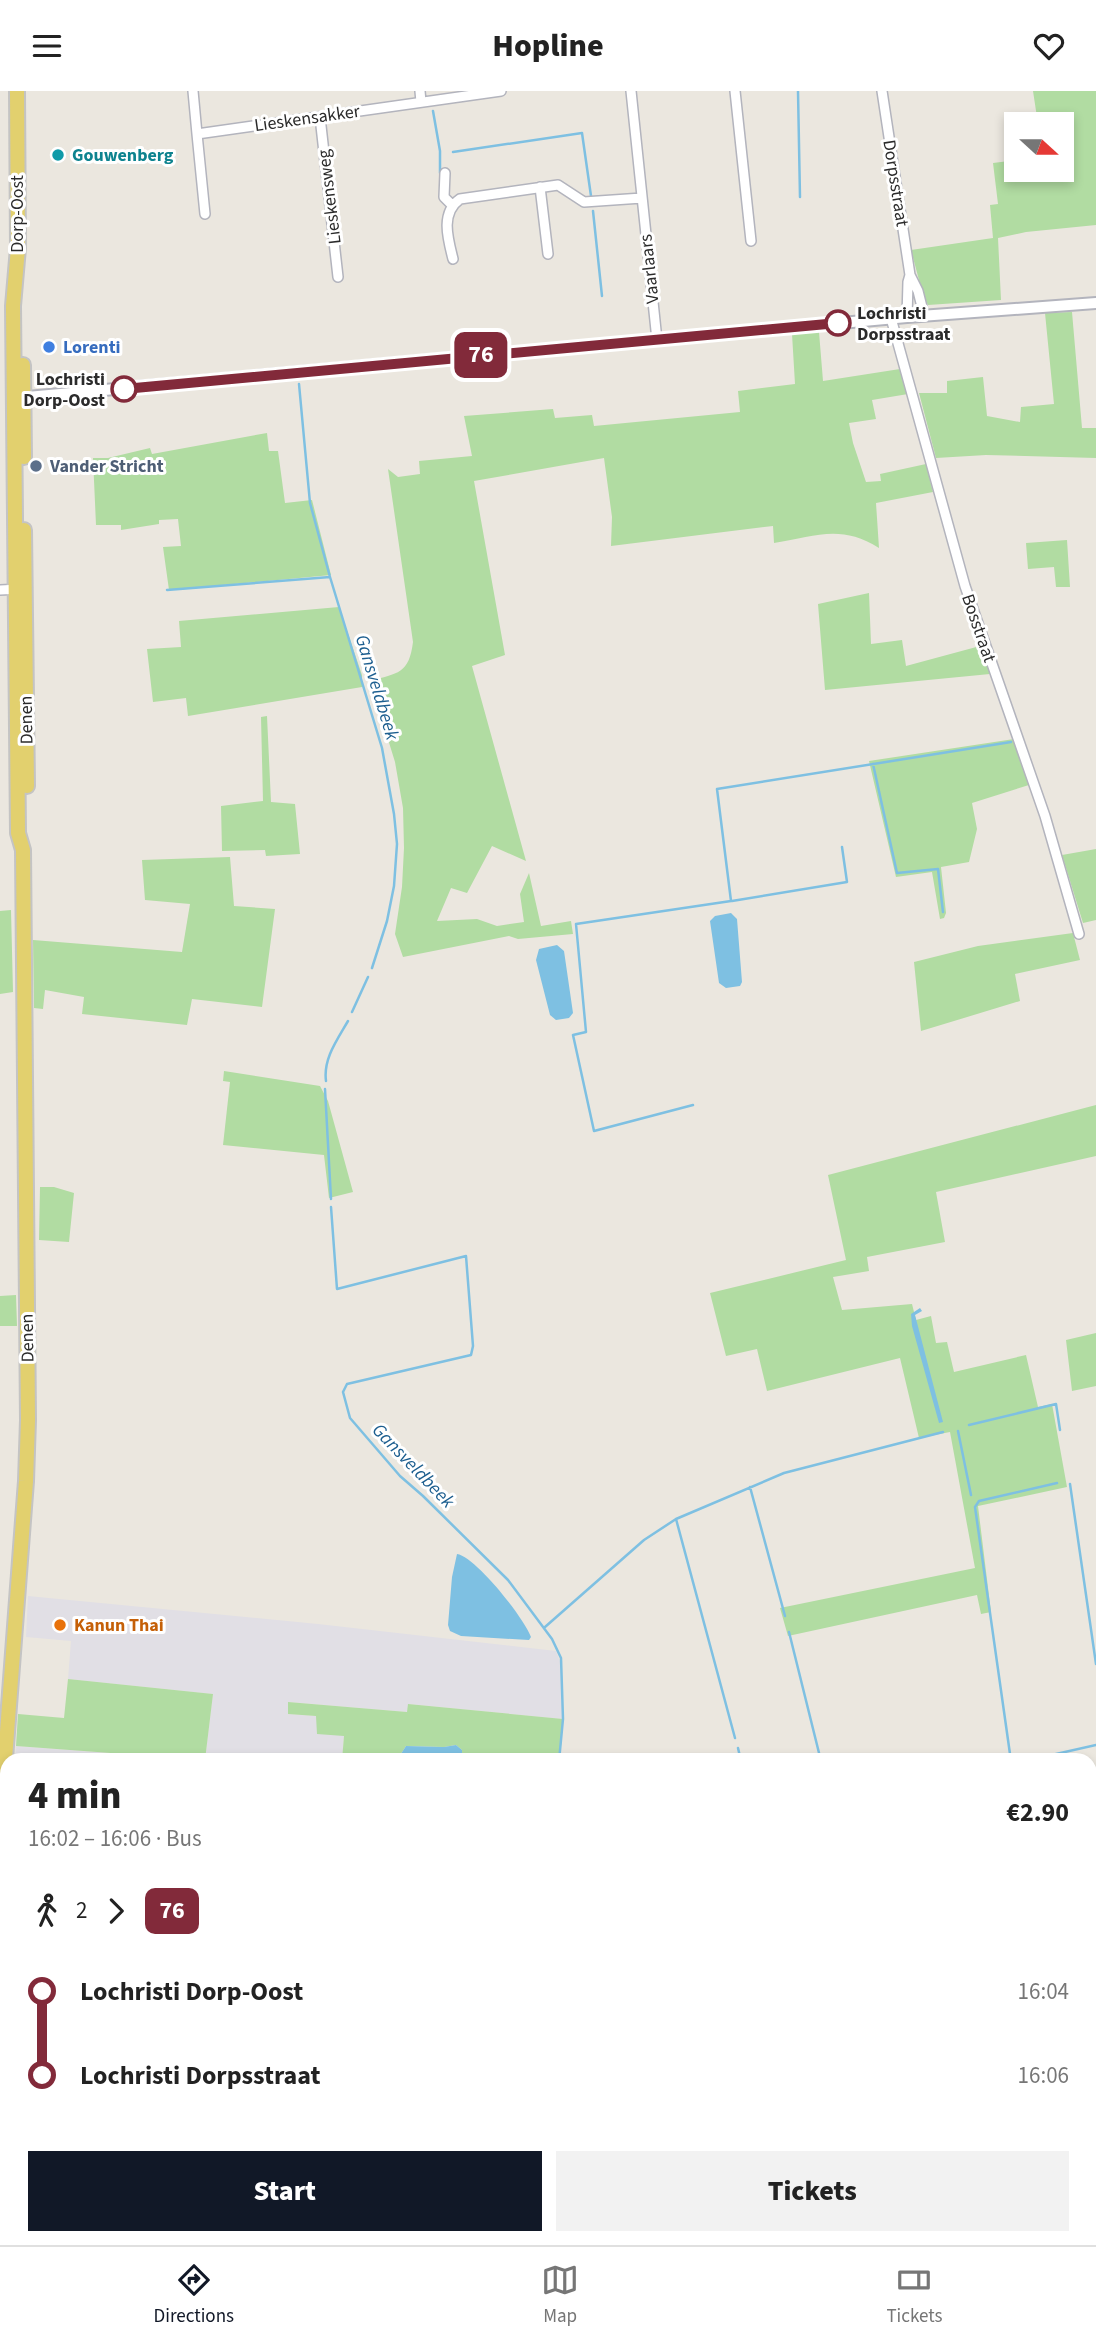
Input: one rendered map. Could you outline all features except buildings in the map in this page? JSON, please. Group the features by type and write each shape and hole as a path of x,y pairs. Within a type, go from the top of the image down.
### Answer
{"main road":[{"name":"Dorp-Oost","path":"17,91 18,248 13,306 19,397"},
{"name":"Dorp-Oost","path":"13,590 24,245 24,91"},
{"name":"Denen","path":"5,1753 26,1481 28,1420 23,849 27,834 13,590"}],"street":[{"path":"193,91 205,214"},
{"path":"420,91 421,102"},
{"name":"Lieskensakker","path":"197,134 500,91"},
{"name":"Vaarlaars","path":"631,91 657,340"},
{"path":"735,91 751,241"},
{"name":"Dorpsstraat","path":"882,91 910,275 919,291 924,316"},
{"name":"Lieskensweg","path":"320,117 338,277"},
{"path":"445,173 444,197 452,205"},
{"path":"453,259 447,216 452,205 460,199 558,185 584,202 642,198"},
{"path":"540,187 548,254"},
{"name":"Dorpsstraat","path":"907,317 910,275"},
{"path":"19,397 891,318 1096,303"},
{"name":"Bosstraat","path":"891,318 965,586 1045,816 1079,934"}],"shaded area":[{"path":"28,1596 318,1624 556,1651 562,1667 563,1719 409,1704 407,1712 289,1702 288,1714 316,1716 344,1736 343,1753 206,1753 213,1694 68,1679 71,1641 26,1637"},
{"path":"16,1746 108,1753 16,1753"}],"green space":[{"path":"1033,91 1096,91 1096,225 1026,232 998,238 1001,300 928,305 911,250 993,238 990,205 998,204 993,163 1004,162 1004,182 1074,182 1074,112 1036,112"},
{"path":"1072,312 1082,428 1096,428 1096,458 986,455 936,458 919,393 947,393 947,381 983,377 987,416 1020,422 1021,407 1054,404 1045,313"},
{"path":"819,332 823,381 900,369 908,394 872,400 876,419 849,423 866,482 881,481 880,474 926,464 933,492 876,503 879,548 852,536 840,534 816,535 774,543 773,526 611,546 612,517 604,458 474,481 505,655 472,666 526,861 492,846 467,893 451,888 437,921 477,919 497,926 524,922 520,894 529,873 541,926 571,921 573,934 518,939 509,936 403,957 395,934 402,887 403,808 395,762 370,681 400,671 409,660 413,642 388,469 398,477 420,474 419,461 472,456 464,416 553,409 555,418 592,415 594,426 740,412 738,391 795,384 792,334"},
{"path":"267,433 269,451 278,451 285,503 312,500 331,575 169,590 163,547 181,546 178,519 159,520 159,524 121,530 121,525 96,525 93,458 108,458 150,448 152,454"},
{"path":"1067,540 1070,587 1056,587 1054,567 1028,569 1026,543"},
{"path":"869,593 871,644 902,640 906,666 980,646 990,674 825,690 818,604"},
{"path":"339,607 362,675 362,687 188,716 186,698 153,702 147,649 181,647 179,621"},
{"path":"267,716 271,802 295,804 300,854 266,856 265,850 222,851 221,806 263,801 261,717"},
{"path":"1014,739 1029,785 972,803 977,829 969,862 941,867 946,913 944,918 940,919 932,872 896,877 869,761"},
{"path":"1096,849 1096,920 1083,923 1062,855"},
{"path":"230,857 234,906 275,909 262,1007 192,999 187,1025 82,1014 84,997 45,990 43,1009 34,1008 33,940 182,952 190,904 145,900 142,860"},
{"path":"11,910 13,992 0,994 0,911"},
{"path":"1073,933 1080,960 1015,974 1020,1001 921,1031 914,962 978,946"},
{"path":"224,1071 320,1086 328,1101 353,1192 329,1198 324,1155 223,1145 230,1082 223,1081"},
{"path":"1096,1105 1096,1156 936,1192 945,1242 867,1257 869,1271 833,1277 842,1310 912,1304 916,1320 931,1316 936,1343 947,1342 954,1372 1026,1355 1038,1407 1052,1404 1067,1487 978,1506 991,1612 981,1614 977,1595 788,1636 780,1608 975,1568 950,1432 919,1438 900,1358 767,1391 757,1349 726,1356 710,1293 846,1260 828,1175"},
{"path":"40,1187 54,1187 74,1193 69,1242 39,1240"},
{"path":"16,1295 17,1326 0,1326 0,1296"},
{"path":"1096,1333 1096,1386 1072,1391 1066,1340"},
{"path":"68,1679 213,1694 206,1753 110,1753 16,1746 18,1714 64,1718"},
{"path":"288,1702 407,1712 408,1704 563,1719 561,1753 462,1753 456,1745 406,1746 402,1753 343,1753 344,1736 317,1734 316,1716 288,1714"}],"water":[{"path":"731,913 737,919 742,982 740,986 726,988 719,983 710,921 715,916"},
{"path":"557,945 564,951 573,1013 569,1018 556,1020 550,1015 536,960 539,949"},
{"path":"920,1308 922,1311 915,1315 943,1422 939,1423 912,1326 911,1314"},
{"path":"457,1554 476,1566 499,1589 527,1628 531,1637 529,1640 461,1636 450,1631 448,1625 452,1577"},
{"path":"456,1745 462,1753 402,1753 406,1746"}],"waterway":[{"path":"798,91 800,197"},
{"path":"433,111 440,151 440,173"},
{"path":"453,152 582,133 591,196"},
{"path":"593,211 602,296"},
{"path":"299,384 310,503 330,577"},
{"name":"Gansveldbeek","path":"167,590 330,577 382,748 394,814 397,844 394,886 387,921 372,968"},
{"path":"693,1105 594,1131 573,1035 586,1032 576,924 731,901 717,789 1011,742"},
{"path":"873,764 897,873 938,869 943,912"},
{"path":"732,901 847,882 842,847"},
{"name":"Gansveldbeek","path":"352,1012 368,977"},
{"name":"Gansveldbeek","path":"326,1081 329,1057 348,1021"},
{"name":"Gansveldbeek","path":"325,1089 331,1199"},
{"name":"Gansveldbeek","path":"331,1207 337,1289 466,1256 473,1346 471,1355 347,1384 343,1392 350,1418 400,1476 508,1580 552,1639 561,1658 563,1719 560,1753"},
{"path":"969,1425 1056,1404 1060,1430"},
{"path":"958,1431 971,1495"},
{"path":"545,1627 644,1540 676,1519 784,1473 943,1432"},
{"path":"1010,1753 975,1507 979,1501 1057,1483"},
{"path":"1070,1484 1096,1664"},
{"path":"750,1487 785,1616"},
{"path":"676,1519 735,1738"},
{"path":"789,1632 819,1753"},
{"path":"1060,1753 1096,1745"},
{"path":"738,1748 739,1753"}],"bus line":[{"name":"76","path":"124,389 838,323"}],"place":[{"name":"Gouwenberg","path":"58,155"},
{"name":"Lochristi Dorpsstraat","path":"838,323"},
{"name":"Lorenti","path":"49,347"},
{"name":"Lochristi Dorp-Oost","path":"124,389"},
{"name":"Vander Stricht","path":"36,466"},
{"name":"Kanun Thai","path":"60,1625"}]}
